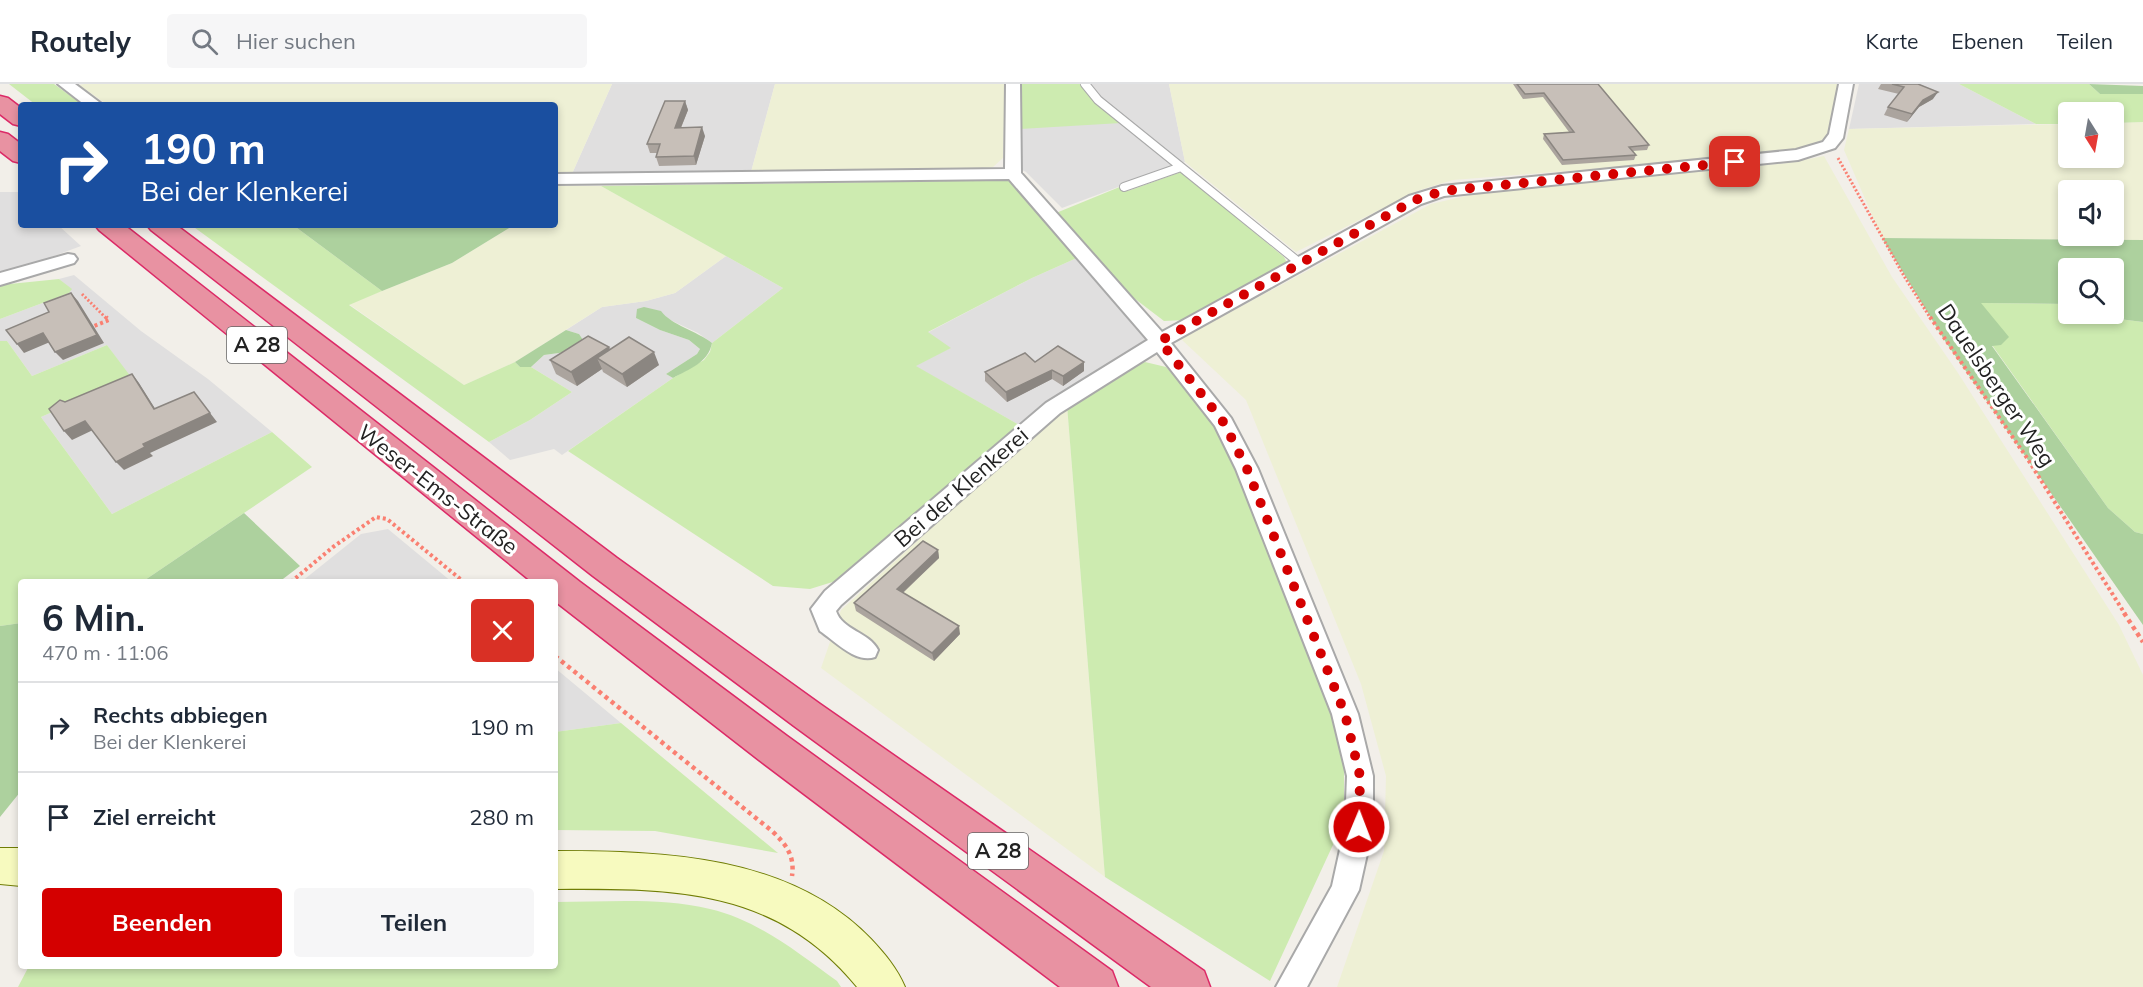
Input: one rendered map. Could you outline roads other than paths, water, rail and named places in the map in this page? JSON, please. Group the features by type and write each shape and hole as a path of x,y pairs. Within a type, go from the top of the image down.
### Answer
{"highway":[{"path":"0,103 18,117"},
{"path":"0,139 18,154"},
{"name":"Weser-Ems-Straße","path":"112,228 552,579"},
{"name":"Weser-Ems-Straße","path":"164,228 596,560 1188,987"},
{"name":"Weser-Ems-Straße","path":"558,584 773,748 1096,987"}],"street":[{"path":"65,84 91,102"},
{"path":"1013,84 1013,174 1160,341 1224,423 1247,469 1345,714 1360,776 1359,827 1345,890 1291,987"},
{"name":"Bei der Klenkerei","path":"866,650 828,624 823,609 832,598 1053,408 1160,341 1415,200 1443,191 1798,155 1829,145 1837,135 1846,84"},
{"path":"558,179 1013,174"},
{"path":"0,279 68,259"},
{"path":"0,866 18,867"},
{"path":"558,870 677,872 727,881 780,900 831,931 862,960 884,987"}],"lane":[{"path":"1085,84 1098,100 1301,264"},
{"path":"1124,187 1181,167"}]}
